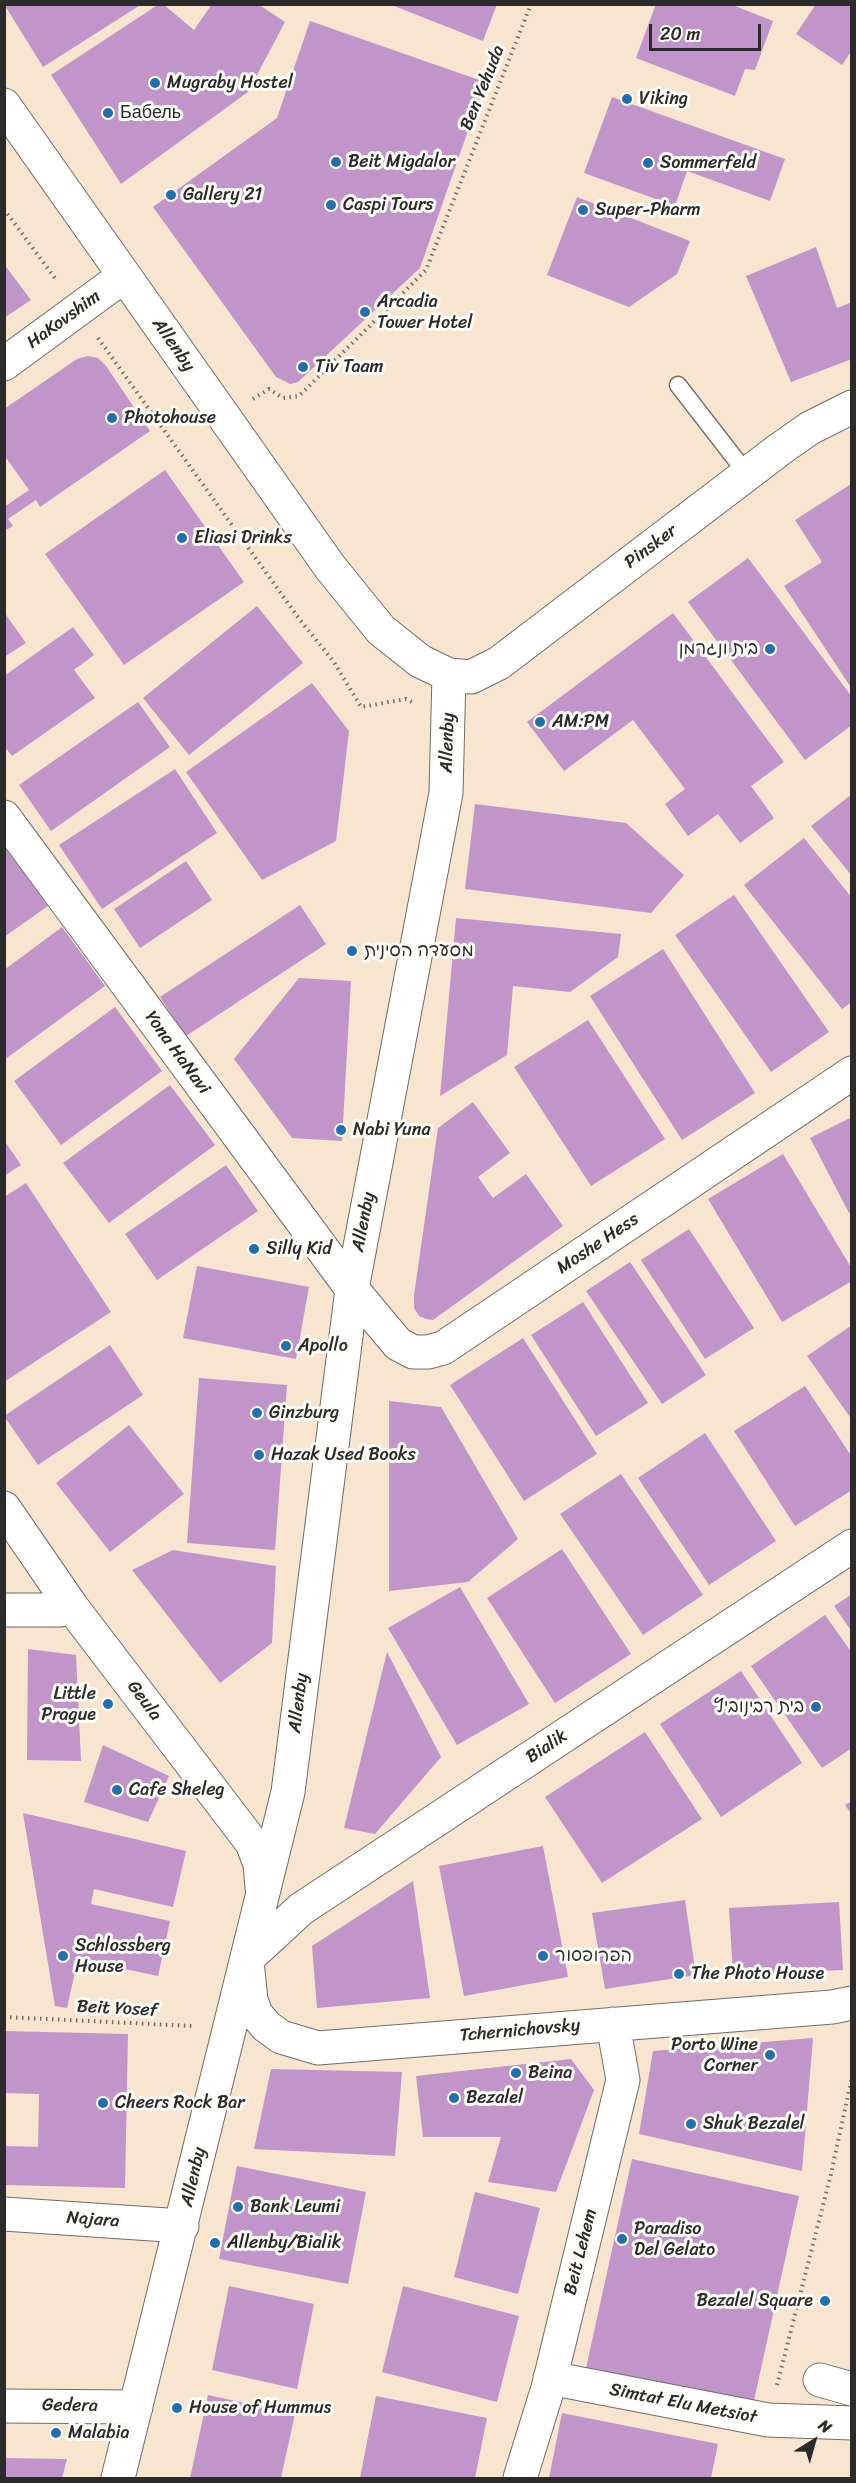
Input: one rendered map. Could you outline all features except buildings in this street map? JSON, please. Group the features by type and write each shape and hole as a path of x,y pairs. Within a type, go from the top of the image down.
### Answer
{"street":[{"name":"Allenby","path":"4,105 330,567 381,630 420,661 449,675 446,794 352,1289 288,1792 249,1957 228,2029 182,2226 118,2478"},
{"name":"HaKovshim","path":"4,364 124,276"},
{"name":"Pinsker","path":"449,675 471,677 499,663 810,428 852,407"},
{"name":"Yona HaNavi","path":"4,817 352,1289"},
{"name":"Moshe Hess","path":"352,1289 398,1344 413,1352 428,1352 443,1348 852,1073"},
{"name":"Geula","path":"4,1508 72,1607 252,1843 260,1864 262,1901"},
{"name":"Bialik","path":"249,1957 301,1909 852,1545"},
{"path":"4,1610 60,1610 72,1607"},
{"name":"Tchernichovsky","path":"249,1957 248,1975 256,2014 266,2026 281,2037 318,2048 832,2007 852,2003"},
{"name":"Beit Lehem","path":"520,2478 550,2378 623,2080 613,2024"},
{"name":"Najara","path":"4,2214 182,2226"},
{"name":"Simtat Elu Metsiot","path":"550,2378 768,2420 852,2423"},
{"path":"820,2380 852,2389"},
{"name":"Gedera","path":"4,2406 136,2407"}],"lane":[{"path":"678,384 747,474"}],"path":[{"name":"Ben Yehuda","path":"225,418 269,389 283,398 299,396 426,270 531,4"},
{"path":"4,209 300,620 334,662 361,707 406,699 449,717"},
{"name":"Beit Yosef","path":"4,2017 228,2029"},
{"path":"768,2420 831,2174 852,2077"}],"place":[{"name":"Mugraby Hostel","path":"155,83"},
{"name":"Viking","path":"627,99"},
{"name":"Бабель","path":"108,113"},
{"name":"Beit Migdalor","path":"336,162"},
{"name":"Sommerfeld","path":"648,163"},
{"name":"Gallery 21","path":"171,195"},
{"name":"Caspi Tours","path":"331,205"},
{"name":"Super-Pharm","path":"583,210"},
{"name":"Arcadia Tower Hotel","path":"365,312"},
{"name":"Tiv Taam","path":"303,367"},
{"name":"Photohouse","path":"112,418"},
{"name":"Eliasi Drinks","path":"182,538"},
{"name":"בית ונגרמן","path":"770,649"},
{"name":"AM:PM","path":"540,722"},
{"name":"מסעדה הסינית","path":"352,951"},
{"name":"Nabi Yuna","path":"341,1130"},
{"name":"Silly Kid","path":"254,1249"},
{"name":"Apollo","path":"286,1346"},
{"name":"Ginzburg","path":"257,1413"},
{"name":"Hazak Used Books","path":"259,1455"},
{"name":"Little Prague","path":"108,1704"},
{"name":"בית רבינוביץ","path":"816,1707"},
{"name":"Cafe Sheleg","path":"117,1790"},
{"name":"Schlossberg House","path":"63,1956"},
{"name":"הפרופסור","path":"543,1956"},
{"name":"The Photo House","path":"679,1974"},
{"name":"Porto Wine Corner","path":"770,2055"},
{"name":"Beina","path":"516,2073"},
{"name":"Bezalel","path":"454,2098"},
{"name":"Cheers Rock Bar","path":"103,2103"},
{"name":"Shuk Bezalel","path":"691,2124"},
{"name":"Bank Leumi","path":"238,2207"},
{"name":"Paradiso Del Gelato","path":"622,2239"},
{"name":"Allenby/Bialik","path":"215,2243"},
{"name":"Bezalel Square","path":"825,2301"},
{"name":"House of Hummus","path":"177,2408"},
{"name":"Malabia","path":"56,2433"}]}
